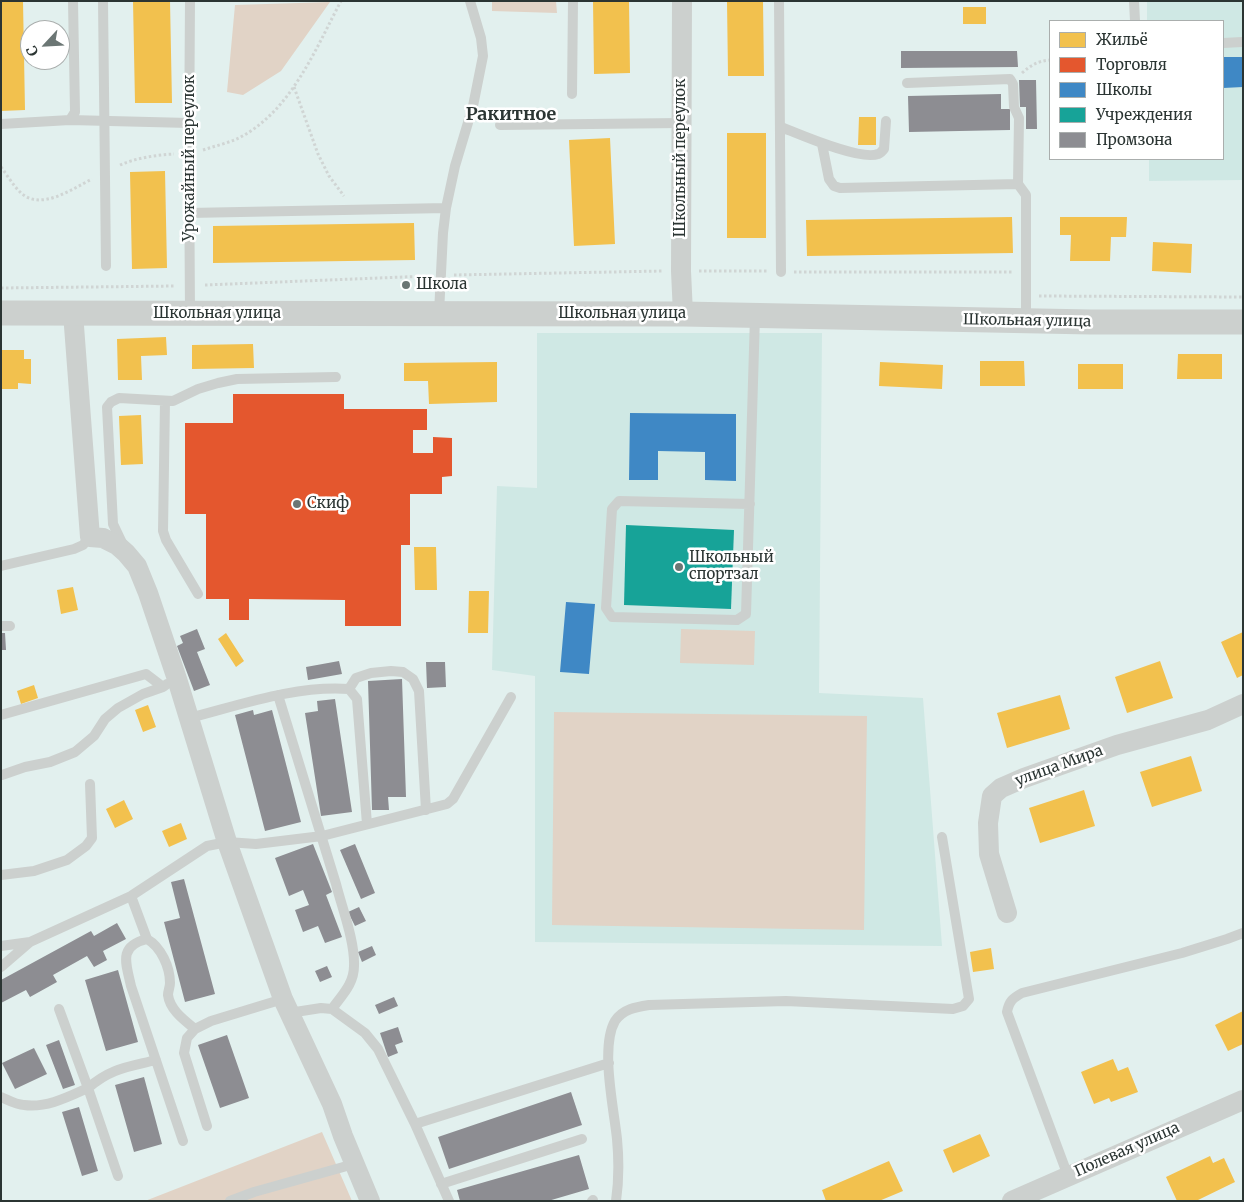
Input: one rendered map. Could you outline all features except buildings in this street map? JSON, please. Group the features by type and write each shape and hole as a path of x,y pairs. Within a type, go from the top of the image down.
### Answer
{"street":[{"name":"Школьный переулок","path":"682,1 681,271 683,314"},
{"path":"73,313 90,537 103,538 117,545 137,566 148,593 170,683 189,718 227,842 286,1006 332,1104 370,1201"},
{"name":"Школьная улица","path":"1,314 683,314 1026,321 1243,322"},
{"name":"улица Мира","path":"1008,913 989,854 988,823 992,796 1001,788 1024,778 1117,745 1208,720 1243,704"},
{"name":"Полевая улица","path":"1012,1201 1243,1100"}],"lane":[{"path":"70,120 75,112 73,1"},
{"path":"103,1 106,266"},
{"name":"Урожайный переулок","path":"190,1 190,314"},
{"path":"439,313 446,208 455,166 473,106 483,56 481,38 470,1"},
{"path":"572,94 573,1"},
{"path":"779,1 781,272"},
{"path":"1134,1 1135,20"},
{"path":"1224,43 1242,42"},
{"path":"907,83 1010,79 1012,82 1014,107 1018,118 1018,184 1026,194 1026,321"},
{"path":"1,124 70,120 189,123"},
{"path":"781,127 822,144 867,155 879,154 884,149 886,121"},
{"path":"500,125 681,123"},
{"path":"822,144 829,179 834,186 840,188 1018,184"},
{"path":"189,213 446,208"},
{"path":"750,504 619,501 612,509 606,608 612,617 737,620 746,614 750,504 754,316"},
{"path":"126,553 113,524 107,407 111,402 119,398 172,401 198,389 237,380 336,377"},
{"path":"165,402 162,531 198,594"},
{"path":"1,566 74,549 83,545 90,537"},
{"path":"350,688 356,678 371,673 403,672 413,679 419,691 426,810"},
{"path":"1,716 146,674 170,683"},
{"path":"2,775 25,766 50,762 75,752 94,736 105,719 118,708 143,694 170,683"},
{"path":"189,718 278,695 332,687 350,688"},
{"path":"350,688 357,699 367,824"},
{"path":"278,695 322,836 350,937 354,965 350,986 332,1009"},
{"path":"1,967 30,942 131,896 207,846 227,842 256,844 322,836 447,804 453,799 511,697"},
{"path":"1,875 34,871 67,860 86,846 92,838 90,784"},
{"path":"616,1201 619,1182 617,1140 611,1099 609,1037 616,1020 628,1009 649,1005 786,1001 953,1010 963,1006 969,999 942,837"},
{"path":"131,896 146,939"},
{"path":"1068,1176 1007,1012 1012,998 1022,993 1182,952 1243,933"},
{"path":"183,1141 131,986 126,953 130,946 146,939 154,943 158,948 166,965 170,982 168,995 172,1005 183,1019 195,1029"},
{"path":"1,946 30,942"},
{"path":"208,1126 184,1053 187,1038 195,1029 211,1021 286,1006 332,1009 365,1033 378,1049 415,1124 449,1201"},
{"path":"59,1009 118,1176"},
{"path":"1,1098 23,1106 55,1102 88,1088 102,1076 120,1069 156,1060"},
{"path":"415,1124 609,1063"},
{"path":"441,1184 582,1139"},
{"path":"230,1201 264,1189 354,1164"}],"path":[{"path":"189,153 218,146 239,138 261,124 275,111 294,87 342,1"},
{"path":"1012,82 1032,65 1049,60"},
{"path":"294,87 325,169 356,210"},
{"path":"1,288 190,286 440,276 681,271 1026,272"},
{"path":"1026,296 1243,297"}],"shaded area":[{"path":"492,1 556,1 557,13 492,11"},
{"path":"1147,1 1243,1 1243,180 1149,181 1149,160 1224,160 1224,20 1147,20"},
{"path":"330,2 281,71 243,95 227,92 235,5"},
{"path":"537,333 822,333 819,693 923,698 942,946 535,942 535,676 492,670 497,486 537,488"},
{"path":"681,629 755,631 754,665 680,663"},
{"path":"554,712 867,716 864,930 552,925"},
{"path":"322,1132 352,1201 145,1201"}],"place":[{"name":"Школа","path":"406,285"},
{"name":"Скиф","path":"297,504"},
{"name":"Школьный спортзал","path":"679,567"}],"district":[{"name":"Ракитное","path":"511,115"}]}
